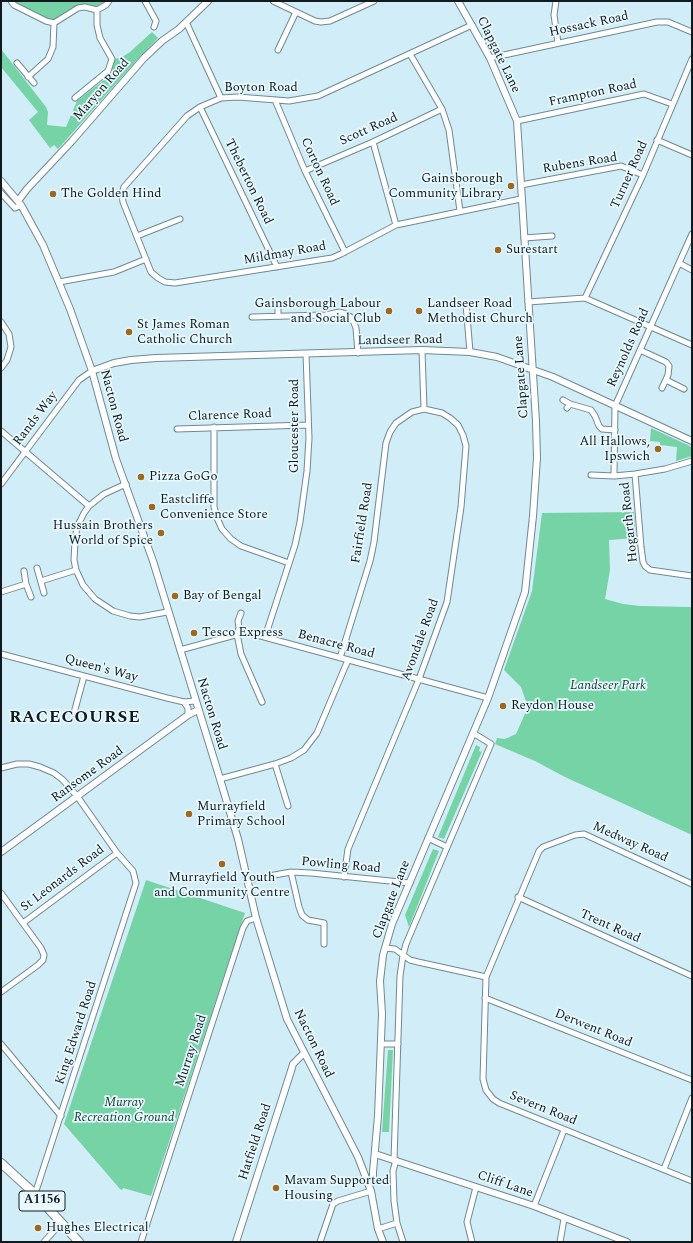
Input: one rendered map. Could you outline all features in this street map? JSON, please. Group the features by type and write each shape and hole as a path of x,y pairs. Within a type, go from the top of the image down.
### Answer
{"main road":[{"name":"A1156","path":"1,1163 35,1194 79,1242"}],"street":[{"path":"11,1 14,5 46,21 54,23 78,8 85,7 97,10 106,5 109,1"},
{"path":"145,1 156,20 154,27"},
{"name":"Maryon Road","path":"20,203 27,189 144,58 208,1"},
{"path":"273,1 315,21 330,21 374,1"},
{"name":"Clapgate Lane","path":"369,1184 373,1178 378,1116 382,1014 380,981 385,948 392,924 488,698 525,592 533,516 537,458 536,421 517,121 490,58 458,1"},
{"path":"554,2 554,24 558,43"},
{"path":"75,98 108,71 112,59 100,38 97,25 97,10"},
{"path":"278,50 296,12"},
{"path":"186,22 221,98"},
{"name":"Hossack Road","path":"490,58 657,22 668,22 692,32"},
{"path":"28,77 48,59 53,47 54,23"},
{"name":"Boyton Road","path":"146,259 123,202 122,194 124,186 187,116 200,107 221,98 238,97 275,100 304,99 318,96 472,25"},
{"path":"410,54 442,109 449,130 460,211"},
{"name":"Turner Road","path":"585,298 643,174 692,59"},
{"path":"17,62 34,83"},
{"name":"Frampton Road","path":"517,121 644,94 672,104"},
{"name":"Corton Road","path":"275,100 305,171 345,252"},
{"name":"Theberton Road","path":"200,107 277,267"},
{"name":"Scott Road","path":"305,171 372,142 442,109"},
{"path":"657,140 692,155"},
{"path":"372,142 396,225"},
{"name":"Rubens Road","path":"521,185 621,166 643,174"},
{"name":"Nacton Road","path":"1,181 20,203 43,245 70,309 92,371 106,424 153,561 167,612 220,779 238,839 256,918 287,1019 358,1157 369,1184 378,1229 383,1242"},
{"path":"1,193 15,208 20,203"},
{"name":"Mildmay Road","path":"146,259 151,272 158,278 165,282 175,283 277,267 332,258 396,225 522,199"},
{"path":"137,236 180,219"},
{"name":"Reynolds Road","path":"614,476 615,406 692,234"},
{"path":"524,238 552,236"},
{"path":"59,282 114,272 146,259"},
{"path":"679,263 692,270"},
{"path":"528,302 585,298 692,345"},
{"path":"466,304 470,352"},
{"path":"278,305 278,316"},
{"path":"252,317 325,315 340,312 346,314 352,318 356,328 358,353"},
{"path":"1,368 7,360 11,347 9,334 2,323"},
{"path":"422,350 424,409"},
{"name":"Landseer Road","path":"92,371 114,363 131,360 422,350 470,352 497,358 532,369 692,441"},
{"path":"640,350 666,362 669,366 666,380 662,388"},
{"name":"Gloucester Road","path":"265,637 289,563 300,522 308,453 306,354"},
{"name":"Rands Way","path":"1,484 79,380 92,371"},
{"path":"666,380 684,389"},
{"path":"563,400 569,406 590,410 596,416 599,426 602,429 615,430"},
{"name":"Fairfield Road","path":"340,658 370,561 374,542 386,443 390,432 396,423 412,412 424,409"},
{"name":"Avondale Road","path":"344,877 348,849 419,679 447,602 461,507 466,446 463,434 458,425 442,413 424,409"},
{"name":"Clarence Road","path":"177,429 307,425"},
{"path":"214,427 214,507 222,529 231,539 241,546 289,563"},
{"path":"1,431 89,506"},
{"path":"592,475 614,476 635,474 665,469 692,461"},
{"name":"Hogarth Road","path":"635,474 641,547 645,566 650,570 692,576"},
{"path":"126,484 104,494 89,506 81,519 76,534 74,560 76,570 84,585 92,595 101,604 114,611 130,616 140,617 167,612"},
{"path":"37,568 44,593"},
{"path":"41,580 76,570"},
{"path":"24,571 26,584 31,597"},
{"path":"1,592 26,584"},
{"path":"241,613 238,621 239,628 237,634 241,654 262,702"},
{"name":"Benacre Road","path":"180,650 246,632 488,698"},
{"name":"Queen's Way","path":"1,654 184,702 195,701"},
{"path":"220,779 275,764 291,758 304,750 317,733 348,660"},
{"path":"74,713 84,676"},
{"path":"184,702 188,708 188,715"},
{"name":"Ransome Road","path":"1,852 188,715 198,710"},
{"path":"403,1242 397,1223 393,1178 395,1160 400,976 406,944 491,744 473,733"},
{"path":"1,768 17,764 29,764 54,773 63,780 77,796 117,853"},
{"path":"275,764 288,806"},
{"name":"Medway Road","path":"518,898 539,851 543,847 575,834 584,834 692,884"},
{"path":"428,838 447,847"},
{"name":"King Edward Road","path":"35,1194 136,883 133,871 117,853"},
{"name":"St Leonards Road","path":"23,923 117,853"},
{"path":"291,872 298,908 302,915 308,920 324,923 324,944"},
{"name":"Powling Road","path":"247,880 291,872 410,883"},
{"path":"1,893 41,948 44,956 43,960 38,965 1,992"},
{"name":"Trent Road","path":"518,898 692,976"},
{"name":"Severn Road","path":"518,898 486,977 483,1079 486,1090 493,1099 499,1103 692,1181"},
{"name":"Murray Road","path":"141,1242 243,928 247,920 256,918"},
{"path":"385,948 395,949 410,960 486,977"},
{"name":"Derwent Road","path":"485,998 692,1080"},
{"path":"1,1044 61,1116"},
{"path":"381,1044 398,1044"},
{"name":"Hatfield Road","path":"236,1242 290,1071 293,1064 304,1053"},
{"path":"664,1169 692,1098"},
{"path":"534,1206 564,1130"},
{"name":"Cliff Lane","path":"375,1154 534,1206 627,1242"},
{"path":"472,1242 467,1222 476,1187"},
{"path":"320,1242 333,1204 338,1201 371,1191"},
{"path":"560,1242 564,1218"},
{"path":"44,1242 62,1222"},
{"path":"378,1229 397,1223"}],"green space":[{"path":"11,1 109,1 102,8 85,7 54,23"},
{"path":"152,32 158,38 58,149 54,145 50,148 29,120 38,112 1,67 1,49 46,107 48,112 47,125 66,127 77,101 104,80 110,73 115,59 130,52"},
{"path":"651,428 692,447 692,456 676,461 677,447 660,445 660,442 650,441"},
{"name":"Landseer Park","path":"634,512 636,538 609,540 610,570 605,599 623,604 640,606 692,607 692,835 565,777 535,761 495,744 497,738 505,739 516,734 528,707 521,687 504,670 532,591 542,513"},
{"path":"476,745 480,747 479,751 481,752 483,749 444,839 438,837"},
{"path":"433,849 439,851 409,927 405,915"},
{"name":"Murray Recreation Ground","path":"146,880 245,913 151,1196 123,1188 122,1190 120,1189 64,1124"},
{"path":"388,1050 393,1050 389,1132 382,1132"}],"place":[{"name":"Gainsborough Community Library","path":"511,186"},
{"name":"The Golden Hind","path":"53,194"},
{"name":"Surestart","path":"498,250"},
{"name":"Gainsborough Labour and Social Club","path":"389,311"},
{"name":"Landseer Road Methodist Church","path":"419,311"},
{"name":"St James Roman Catholic Church","path":"129,332"},
{"name":"All Hallows, Ipswich","path":"658,449"},
{"name":"Pizza GoGo","path":"141,477"},
{"name":"Eastcliffe Convenience Store","path":"152,507"},
{"name":"Hussain Brothers World of Spice","path":"161,533"},
{"name":"Bay of Bengal","path":"175,596"},
{"name":"Tesco Express","path":"194,633"},
{"name":"Reydon House","path":"503,706"},
{"name":"Murrayfield Primary School","path":"189,814"},
{"name":"Murrayfield Youth and Community Centre","path":"222,864"},
{"name":"Mavam Supported Housing","path":"276,1188"},
{"name":"Hughes Electrical","path":"38,1228"}],"district":[{"name":"RACECOURSE","path":"75,719"}]}
